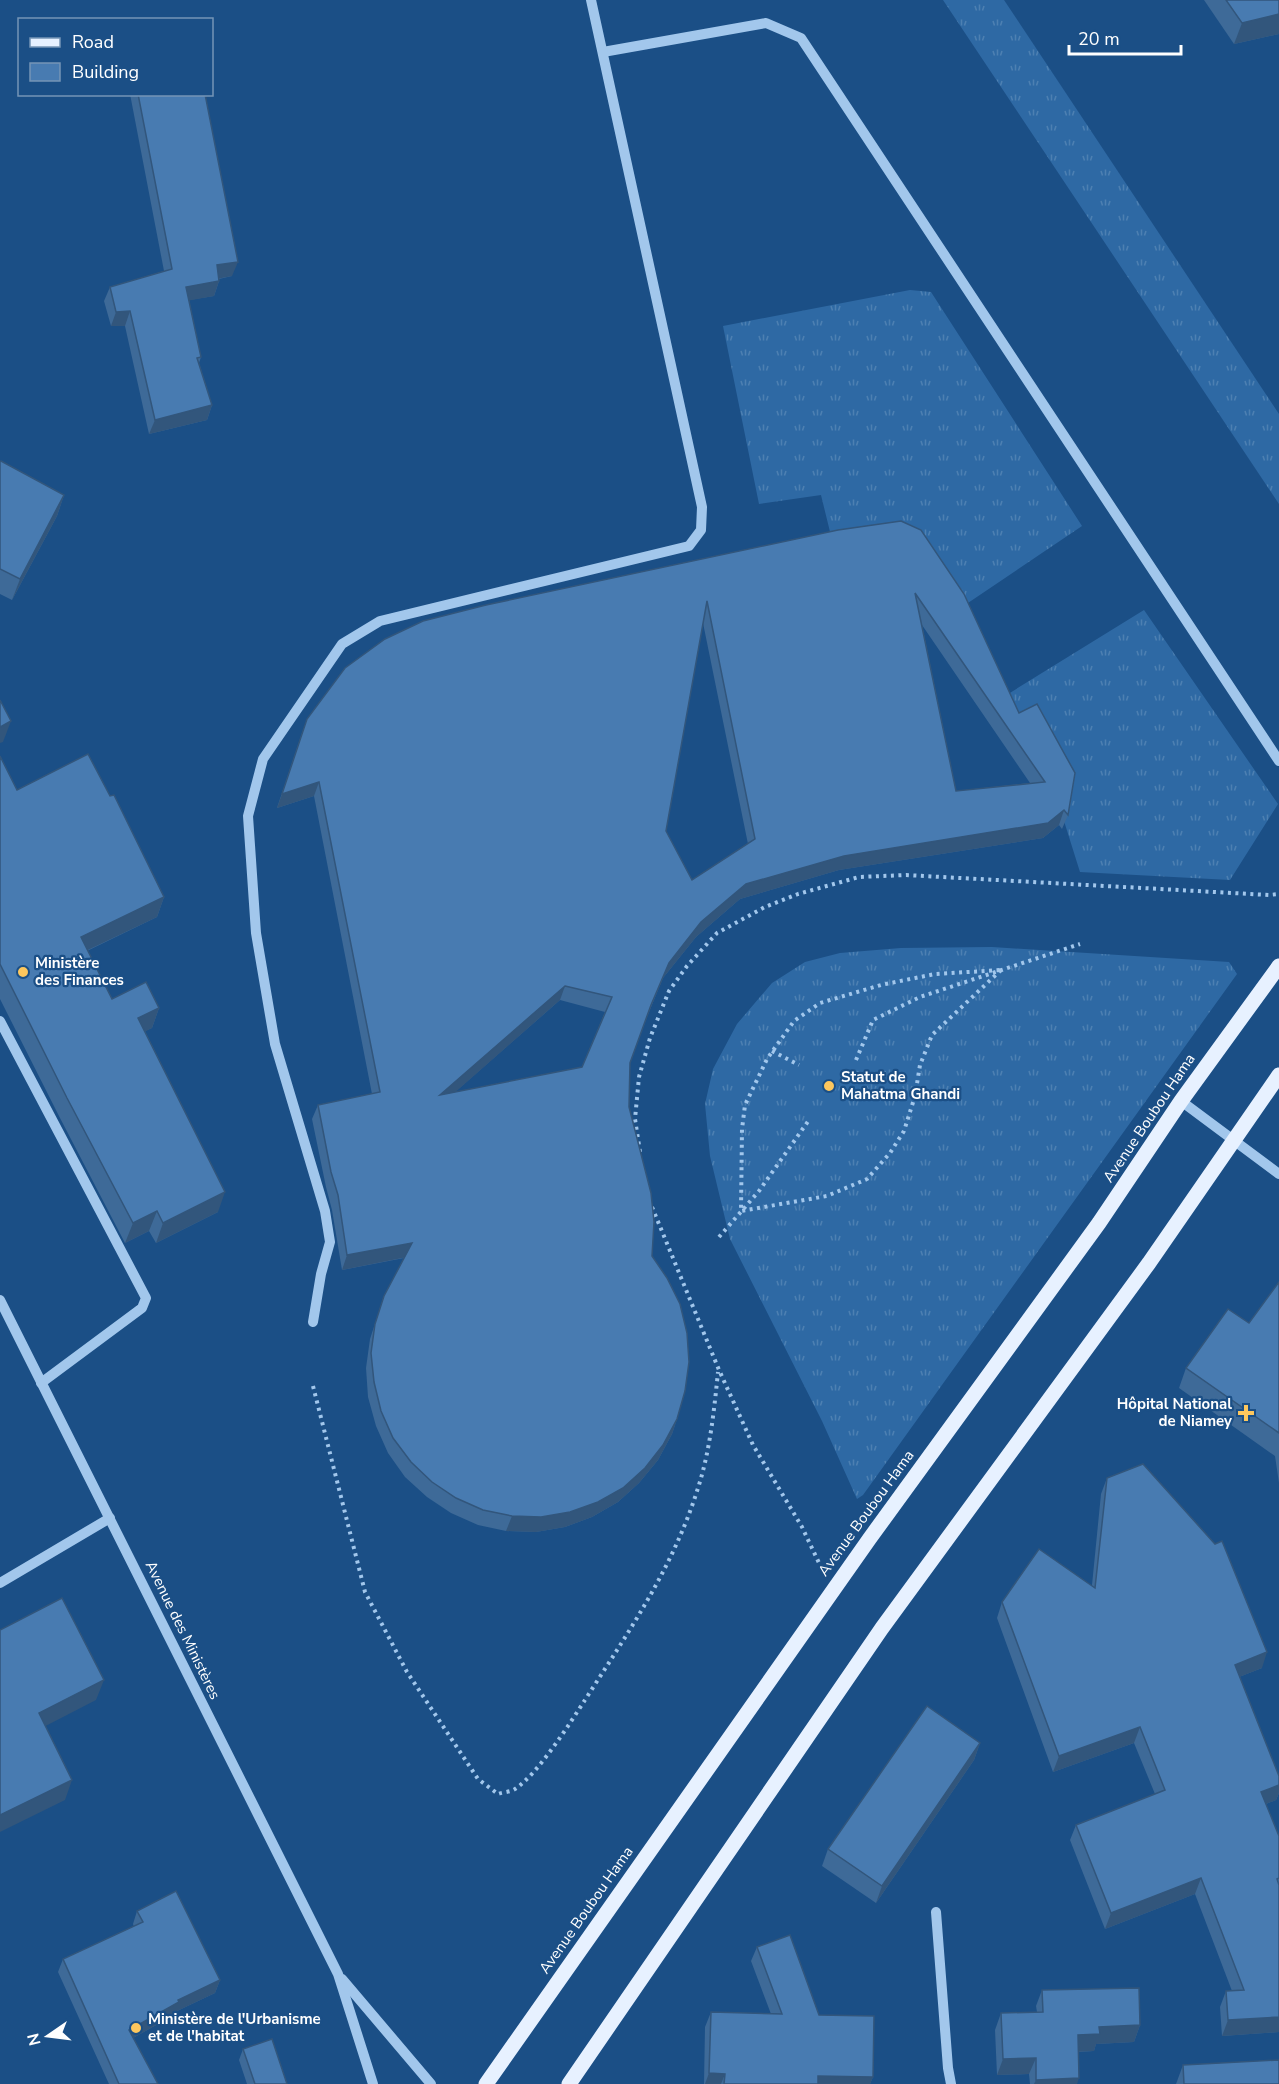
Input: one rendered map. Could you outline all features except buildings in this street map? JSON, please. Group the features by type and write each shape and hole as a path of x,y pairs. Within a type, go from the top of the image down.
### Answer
{"main road":[{"name":"Avenue Boubou Hama","path":"486,2084 833,1590 1099,1223 1181,1101 1279,966"},
{"path":"569,2084 882,1628 1149,1263 1279,1075"}],"street":[{"path":"313,1322 321,1274 330,1242 325,1211 274,1044 256,933 248,816 263,759 342,644 380,621 689,546 701,531 702,507 591,0"},
{"path":"603,52 766,23 801,38 1279,761"},
{"path":"0,1021 146,1298 142,1308 41,1383"},
{"path":"1181,1101 1234,1138 1279,1174"},
{"name":"Avenue des Ministères","path":"0,1300 338,1974 373,2084"},
{"path":"0,1583 110,1518"},
{"path":"936,1912 951,2084"},
{"name":"Avenue des Ministères","path":"338,1974 431,2084"}],"path":[{"path":"640,1157 636,1119 639,1077 650,1038 669,991 687,966 717,933 765,907 798,894 858,877 906,875 1269,896 1279,894"},
{"path":"856,1060 873,1020 920,998 1080,944"},
{"path":"741,1212 742,1129 745,1105 772,1051 794,1021 820,1003 881,985 935,974 1001,970"},
{"path":"741,1212 827,1196 867,1179 891,1153 904,1131 915,1096 920,1065 932,1035 1001,970"},
{"path":"772,1051 799,1065"},
{"path":"719,1237 759,1191 809,1120"},
{"path":"650,1199 652,1209 719,1370 753,1445 802,1527 833,1590"},
{"path":"313,1386 365,1592 407,1672 477,1779 498,1794 514,1790 534,1771 565,1731 654,1592 675,1550 698,1489 709,1451 719,1370"}],"green space":[{"path":"943,0 1004,0 1279,414 1279,504"},
{"path":"910,290 931,292 1082,526 959,609 833,544 821,495 759,504 723,326"},
{"path":"1144,610 1278,804 1230,880 1080,872 1064,821 1000,699"},
{"path":"992,947 1229,962 1237,974 863,1495 857,1499 822,1421 730,1239 710,1156 705,1104 713,1069 737,1024 772,983 805,962 840,953 901,948"}],"place":[{"name":"Ministère des Finances","path":"23,972"},
{"name":"Statut de Mahatma Ghandi","path":"829,1086"},
{"name":"Hôpital National de Niamey","path":"1246,1413"},
{"name":"Ministère de l'Urbanisme et de l'habitat","path":"136,2028"}]}
